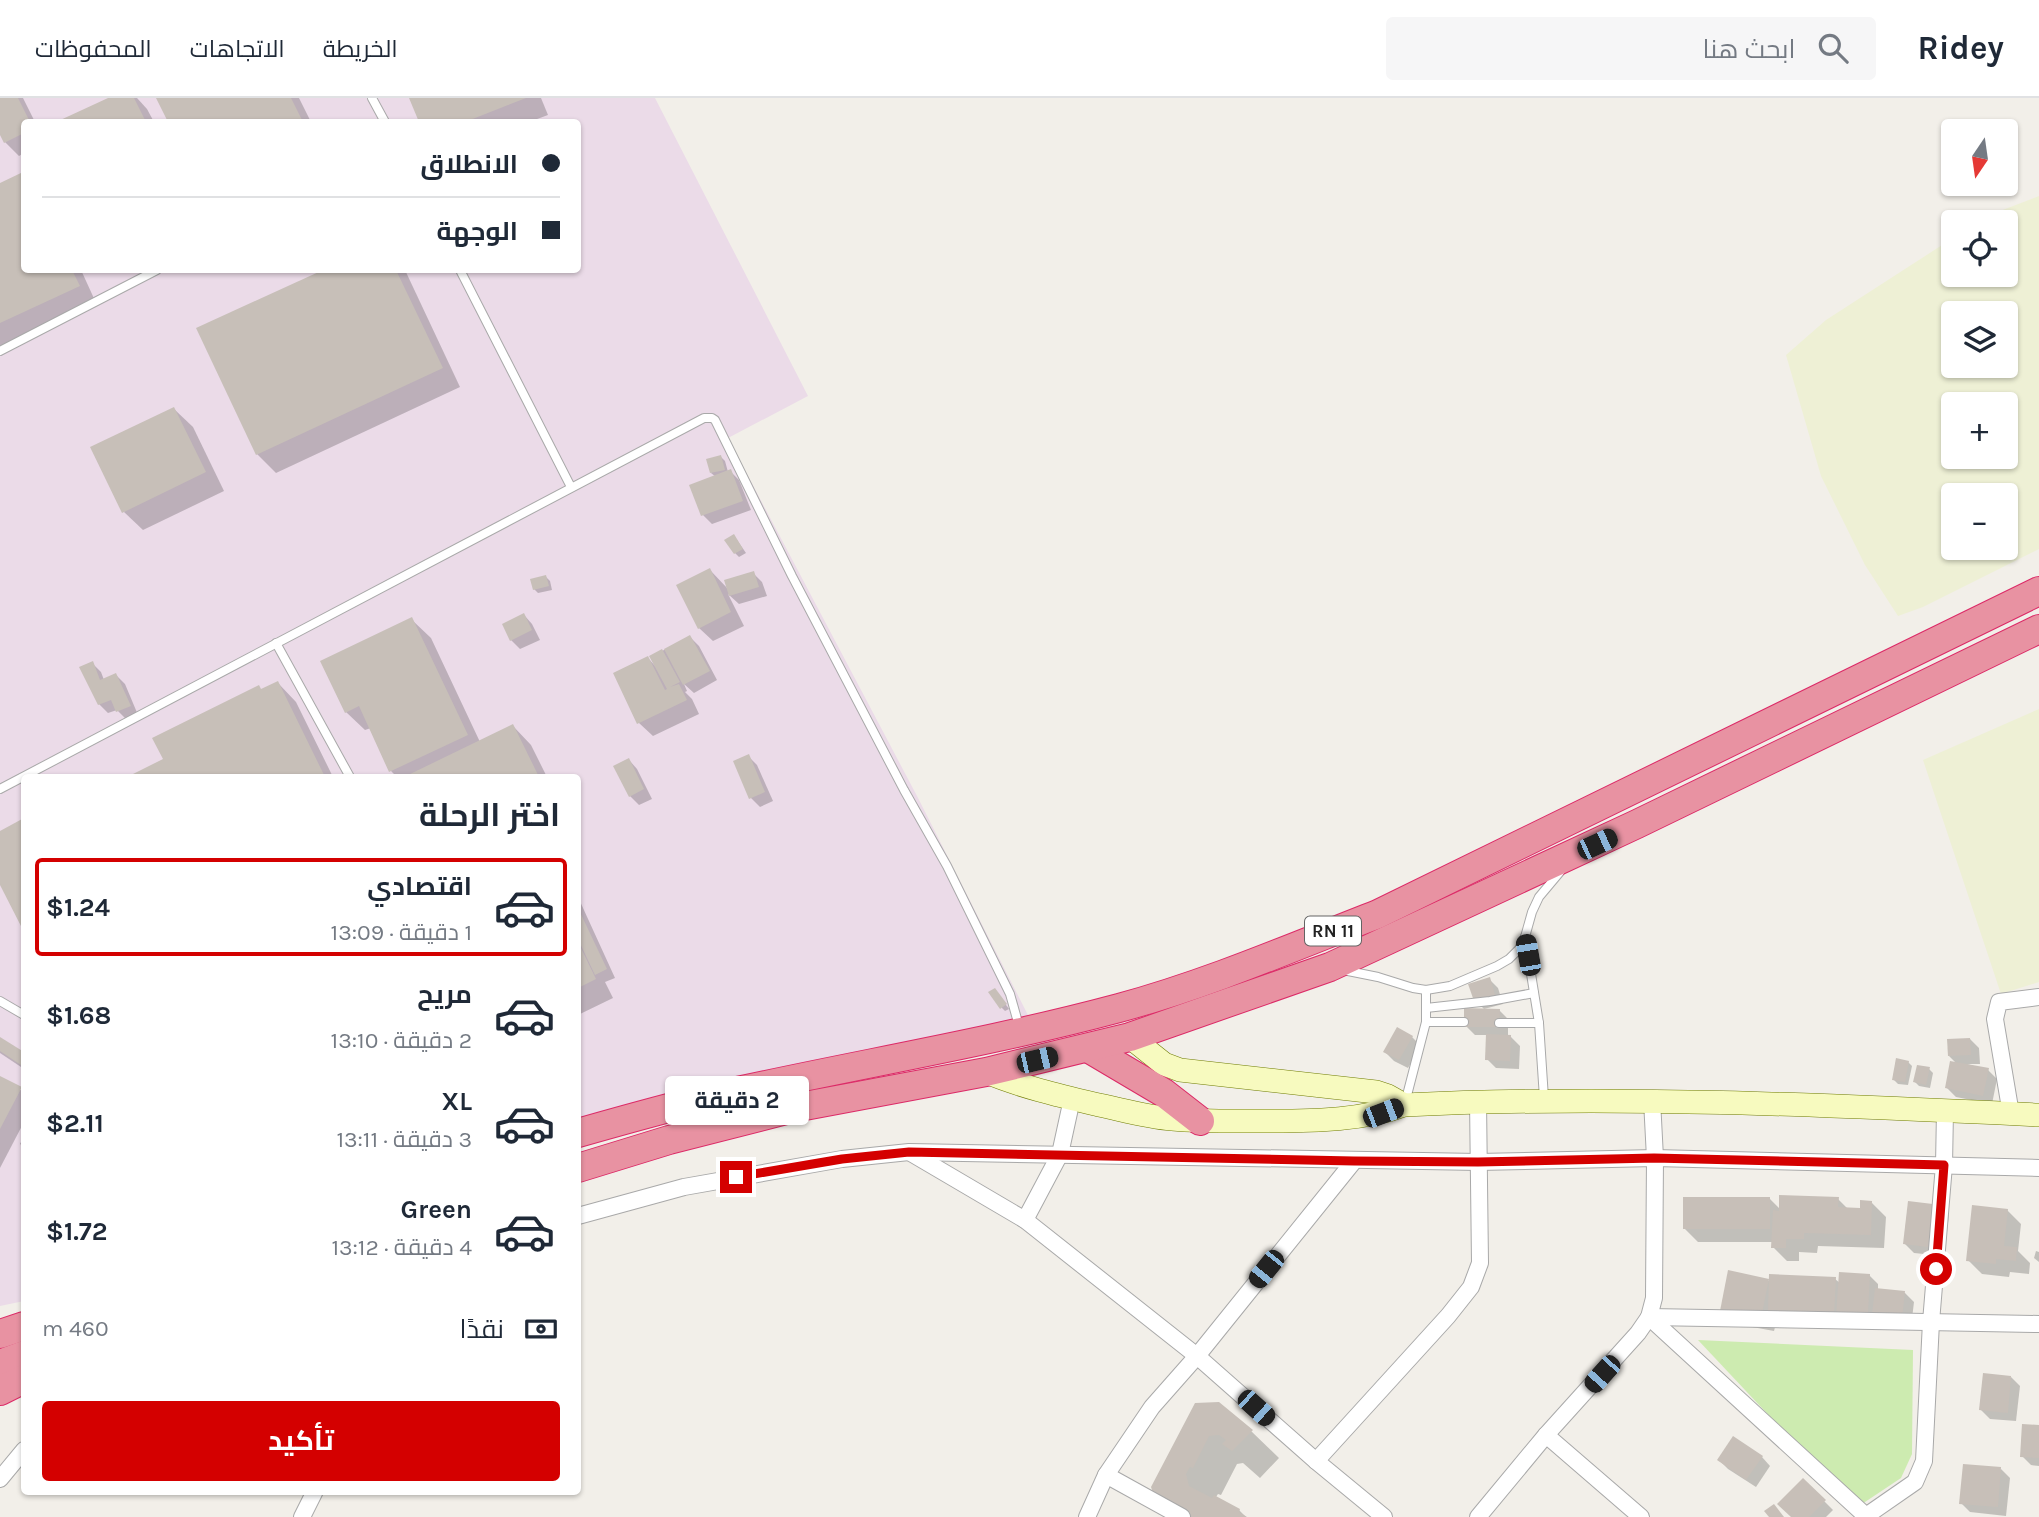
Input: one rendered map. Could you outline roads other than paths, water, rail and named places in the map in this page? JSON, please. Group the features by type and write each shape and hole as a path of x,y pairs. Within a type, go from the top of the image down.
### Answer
{"highway":[{"name":"RN 11","path":"581,1132 668,1107 745,1089 1021,1033 1122,1007 1270,956 1378,914 2039,591"},
{"name":"RN 11","path":"581,1167 668,1140 794,1108 986,1072 1130,1037 1330,967 1577,853 2039,629"},
{"path":"1088,1048 1164,1093 1200,1121"},
{"path":"0,1322 21,1318"},
{"path":"0,1334 21,1327"},
{"path":"0,1364 21,1356"},
{"path":"0,1391 21,1380"}],"street":[{"path":"2011,1114 1995,1018 1999,1002 2039,997"},
{"path":"1130,1037 1164,1064 1180,1070 1376,1092 1404,1105"},
{"path":"986,1072 1007,1081 1141,1114 1200,1121 1300,1121 1383,1113 1404,1105 1478,1101 1652,1100 2039,1115"},
{"path":"1025,1220 1060,1154 1072,1098"},
{"path":"1479,1516 1649,1317 1654,1298 1652,1100"},
{"path":"1316,1461 1471,1287 1480,1264 1478,1101"},
{"path":"1649,1317 1866,1517 1915,1482 1924,1461 1931,1322 1944,1165 1945,1111"},
{"path":"909,1152 1025,1220 1197,1356 1384,1517"},
{"path":"581,1215 684,1187 842,1159 909,1152 1478,1162 1654,1158 2039,1168"},
{"path":"1087,1517 1106,1475 1152,1407 1197,1356 1354,1161"},
{"path":"1649,1317 2039,1325"},
{"path":"1546,1435 1641,1517"},
{"path":"0,1479 21,1454"},
{"path":"1106,1475 1182,1517"},
{"path":"302,1517 313,1495"}],"lane":[{"path":"372,98 383,119"},
{"path":"0,351 151,273"},
{"path":"462,273 571,487"},
{"path":"28,774 571,487 704,418 712,418 904,790 947,866 1010,994 1021,1033"},
{"path":"276,643 348,774"},
{"path":"0,789 21,778"},
{"path":"1330,967 1426,990 1450,986 1497,966 1519,949 1539,897 1577,853"},
{"path":"1525,937 1539,1023 1544,1101"},
{"path":"1404,1105 1426,1022 1426,990"},
{"path":"1426,1008 1534,993"},
{"path":"0,1001 21,1013"},
{"path":"1426,1022 1464,1022"},
{"path":"1499,1023 1539,1023"}]}
